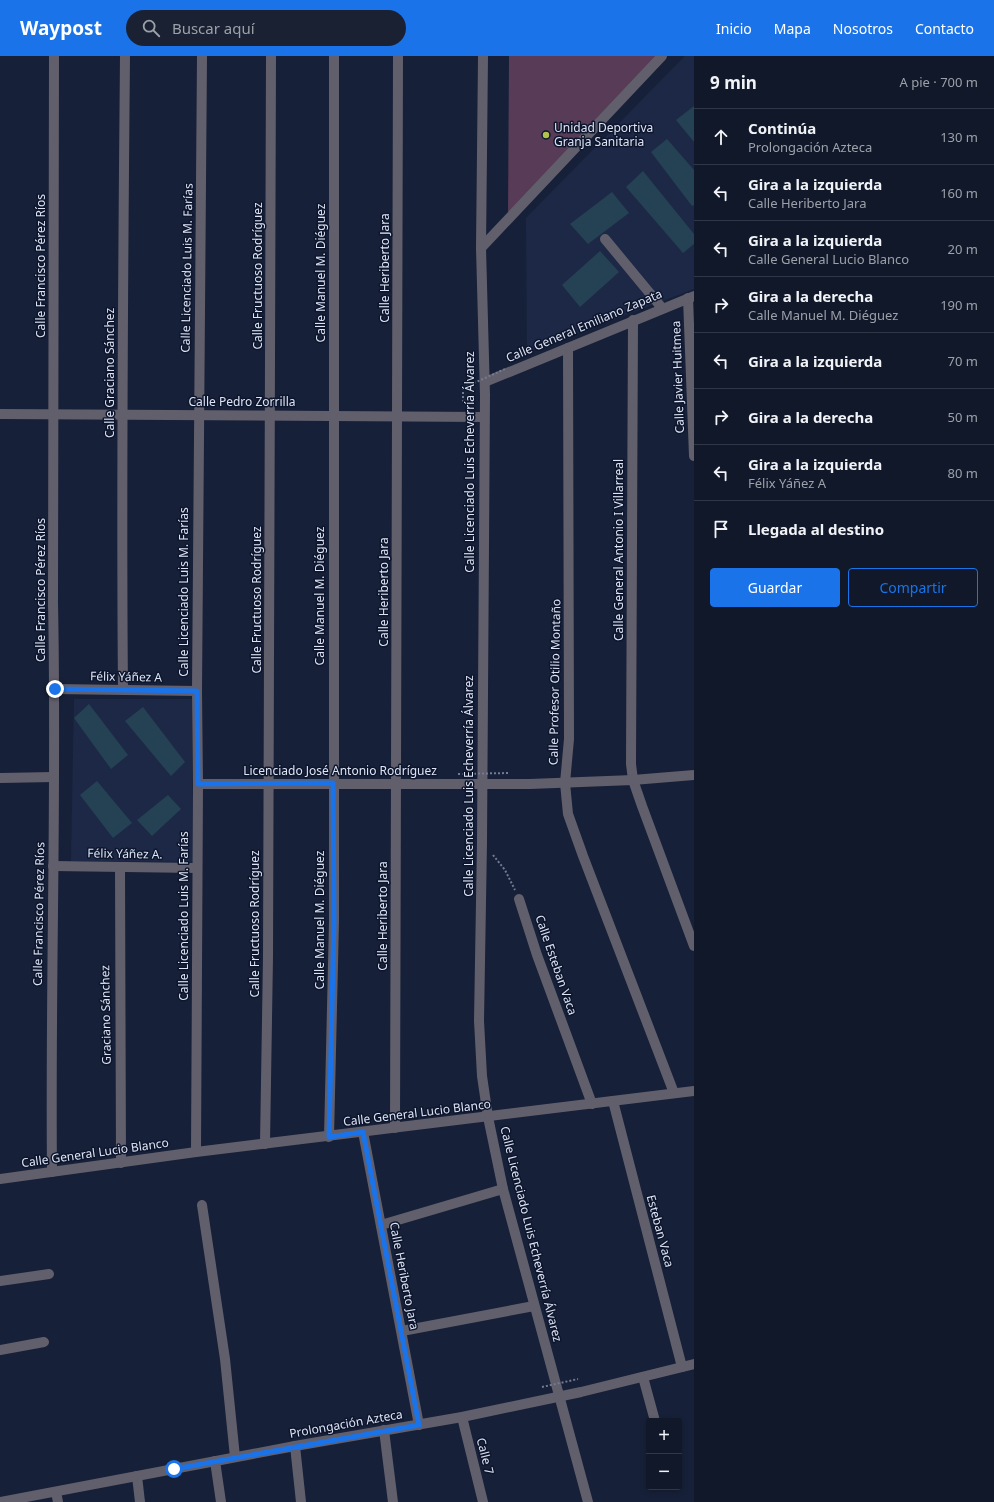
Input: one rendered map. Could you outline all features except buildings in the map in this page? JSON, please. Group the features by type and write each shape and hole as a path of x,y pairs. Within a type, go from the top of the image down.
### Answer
{"street":[{"name":"Calle Francisco Pérez Ríos","path":"52,1172 51,992 55,689 53,414 54,56"},
{"name":"Calle Graciano Sánchez","path":"123,690 121,487 124,414 125,56"},
{"name":"Calle Licenciado Luis M. Farías","path":"196,1152 198,414 202,56"},
{"name":"Calle Fructuoso Rodríguez","path":"266,1144 271,414 271,56"},
{"name":"Calle Manuel M. Diéguez","path":"329,1137 334,921 334,56"},
{"name":"Calle Heriberto Jara","path":"395,1128 398,56"},
{"name":"Calle Licenciado Luis Echeverría Álvarez","path":"483,56 481,248 485,382 482,842 479,1021 482,1076 488,1118 503,1189 588,1502"},
{"path":"481,248 662,56"},
{"path":"605,239 662,308"},
{"name":"Calle General Emiliano Zapata","path":"485,382 691,297"},
{"name":"Calle Javier Huitmea","path":"691,297 694,456"},
{"name":"Calle General Antonio I Villarreal","path":"633,320 631,764 633,780 658,852 694,946"},
{"name":"Calle Profesor Otilio Montaño","path":"568,348 570,739 565,783 568,814 674,1093"},
{"name":"Calle Pedro Zorrilla","path":"0,414 271,414 398,417 484,417"},
{"name":"Félix Yáñez A","path":"55,689 197,691"},
{"name":"Licenciado José Antonio Rodríguez","path":"198,784 565,783 633,780 694,775"},
{"path":"0,778 54,777"},
{"name":"Félix Yáñez A.","path":"53,866 197,868"},
{"name":"Graciano Sánchez","path":"120,867 121,1163"},
{"name":"Calle Esteban Vaca","path":"520,899 537,955 592,1104"},
{"name":"Calle General Lucio Blanco","path":"0,1179 196,1152 488,1118 694,1091"},
{"name":"Esteban Vaca","path":"613,1101 682,1367"},
{"name":"Calle Heriberto Jara","path":"363,1132 419,1425"},
{"path":"381,1225 503,1189"},
{"path":"202,1205 223,1345 235,1457"},
{"path":"0,1281 49,1274"},
{"path":"402,1331 534,1306"},
{"path":"0,1350 44,1342"},
{"name":"Prolongación Azteca","path":"0,1502 235,1457 462,1417 559,1397 694,1364"},
{"path":"643,1377 655,1418"},
{"name":"Calle 7","path":"462,1417 483,1502"},
{"path":"384,1430 394,1502"},
{"path":"295,1446 301,1502"},
{"path":"215,1461 221,1502"},
{"path":"137,1476 140,1502"},
{"path":"56,1492 58,1502"}],"path":[{"path":"464,401 463,388 505,369"},
{"path":"458,774 509,773"},
{"path":"482,842 505,870 520,899"},
{"path":"542,1387 578,1379"}],"shaded area":[{"name":"Unidad Deportiva Granja Sanitaria","path":"509,56 659,56 508,214"},
{"path":"685,56 694,56 694,289 527,353 526,218"},
{"path":"74,699 192,699 193,862 71,861"}],"place":[{"name":"Unidad Deportiva Granja Sanitaria","path":"546,135"}],"route":[{"path":"55,689 197,691 198,784 333,783 334,921 329,1137 363,1132 419,1425 384,1430 174,1469"}]}
